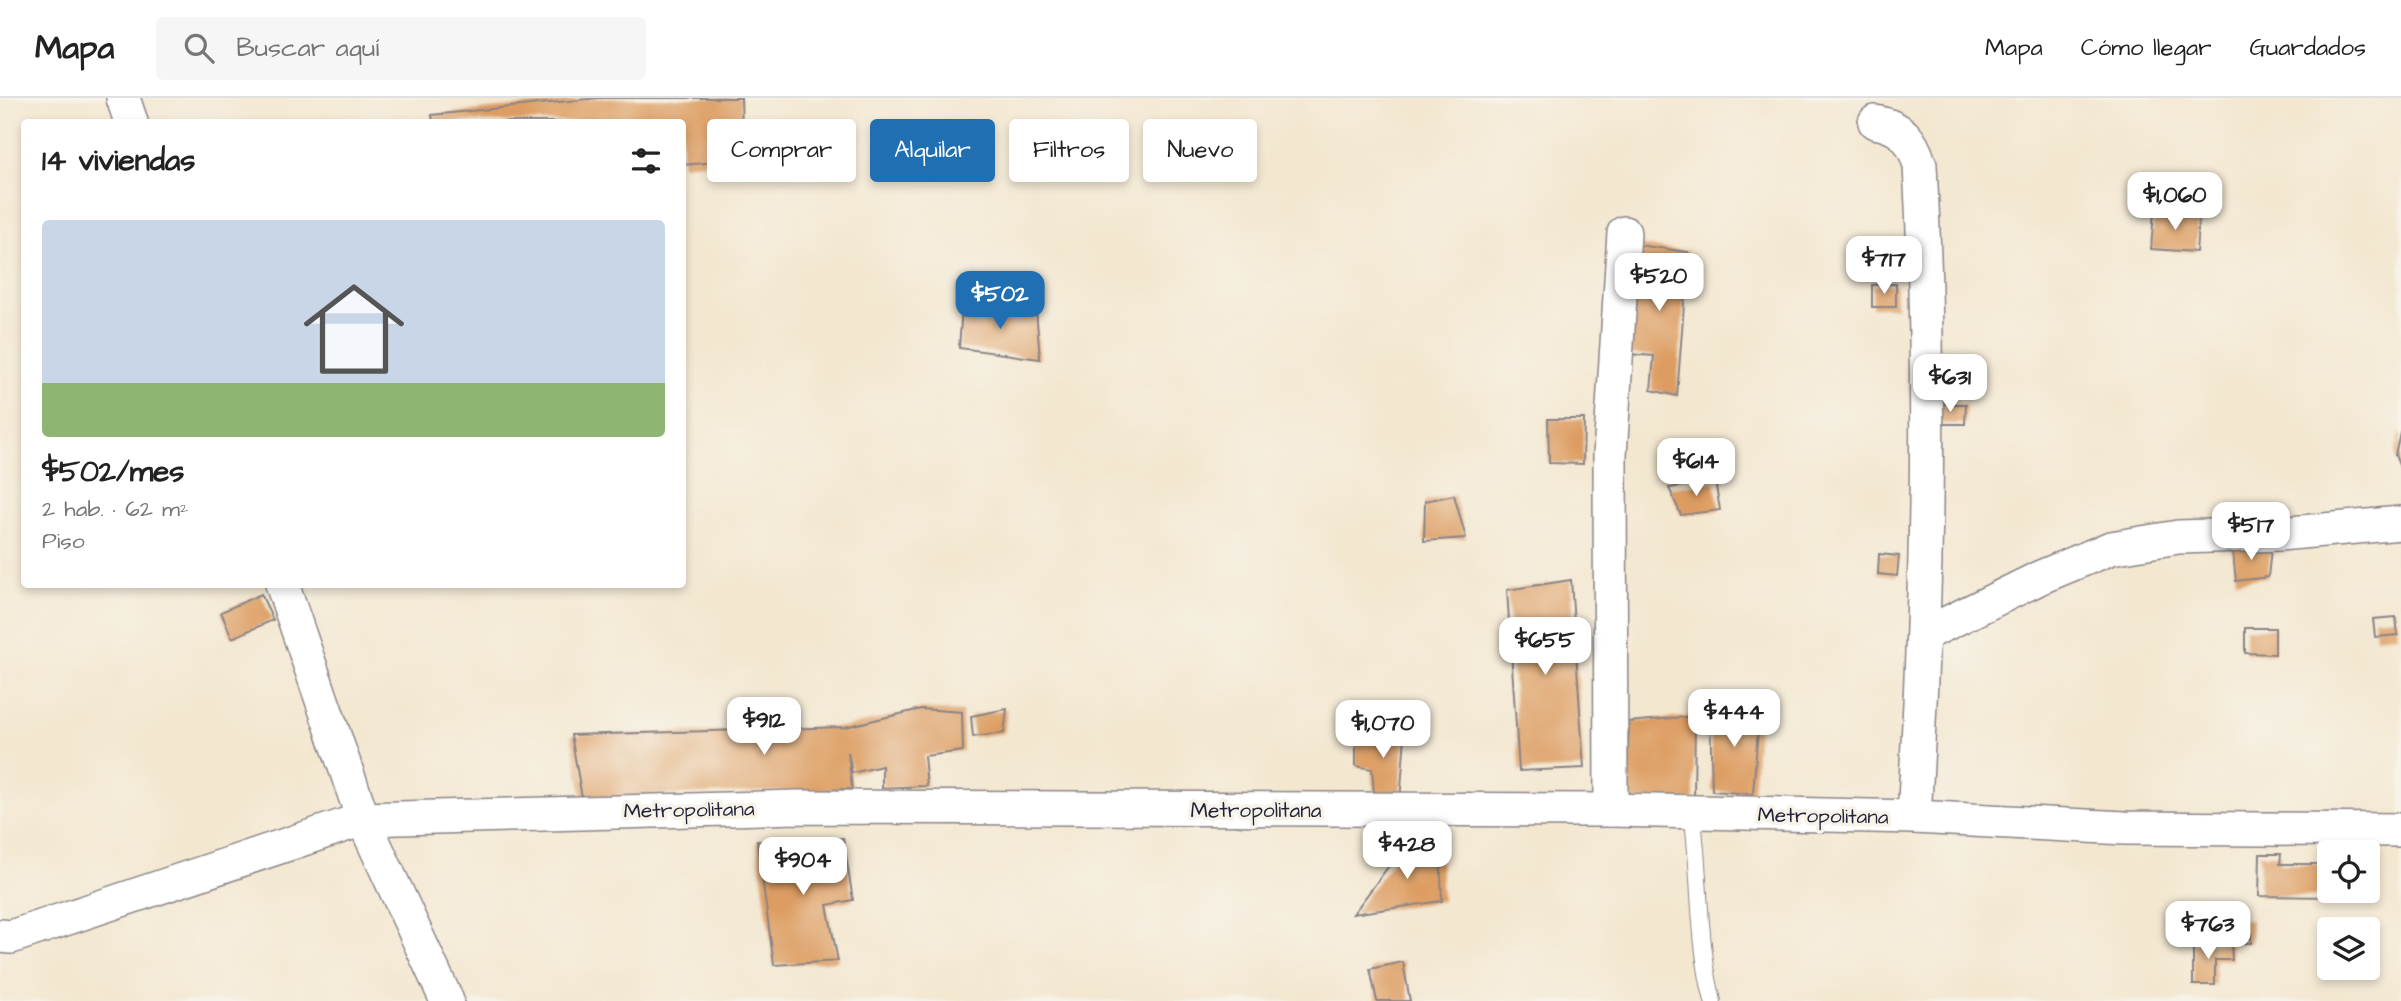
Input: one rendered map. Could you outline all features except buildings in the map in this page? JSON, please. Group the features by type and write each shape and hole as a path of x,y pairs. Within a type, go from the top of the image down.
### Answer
{"street":[{"path":"123,98 130,119"},
{"path":"1875,122 1903,132 1914,144 1920,165 1928,302 1925,634 1914,817"},
{"path":"1612,810 1609,468 1624,233"},
{"path":"1925,634 2041,578 2111,548 2178,537 2279,534 2401,523"},
{"path":"283,588 363,819 447,1001"},
{"name":"Metropolitana","path":"0,936 11,937 363,819 796,807 1612,810 1914,817 2125,828 2401,830"}],"lane":[{"path":"1692,813 1701,898 1701,930 1713,1001"}]}
